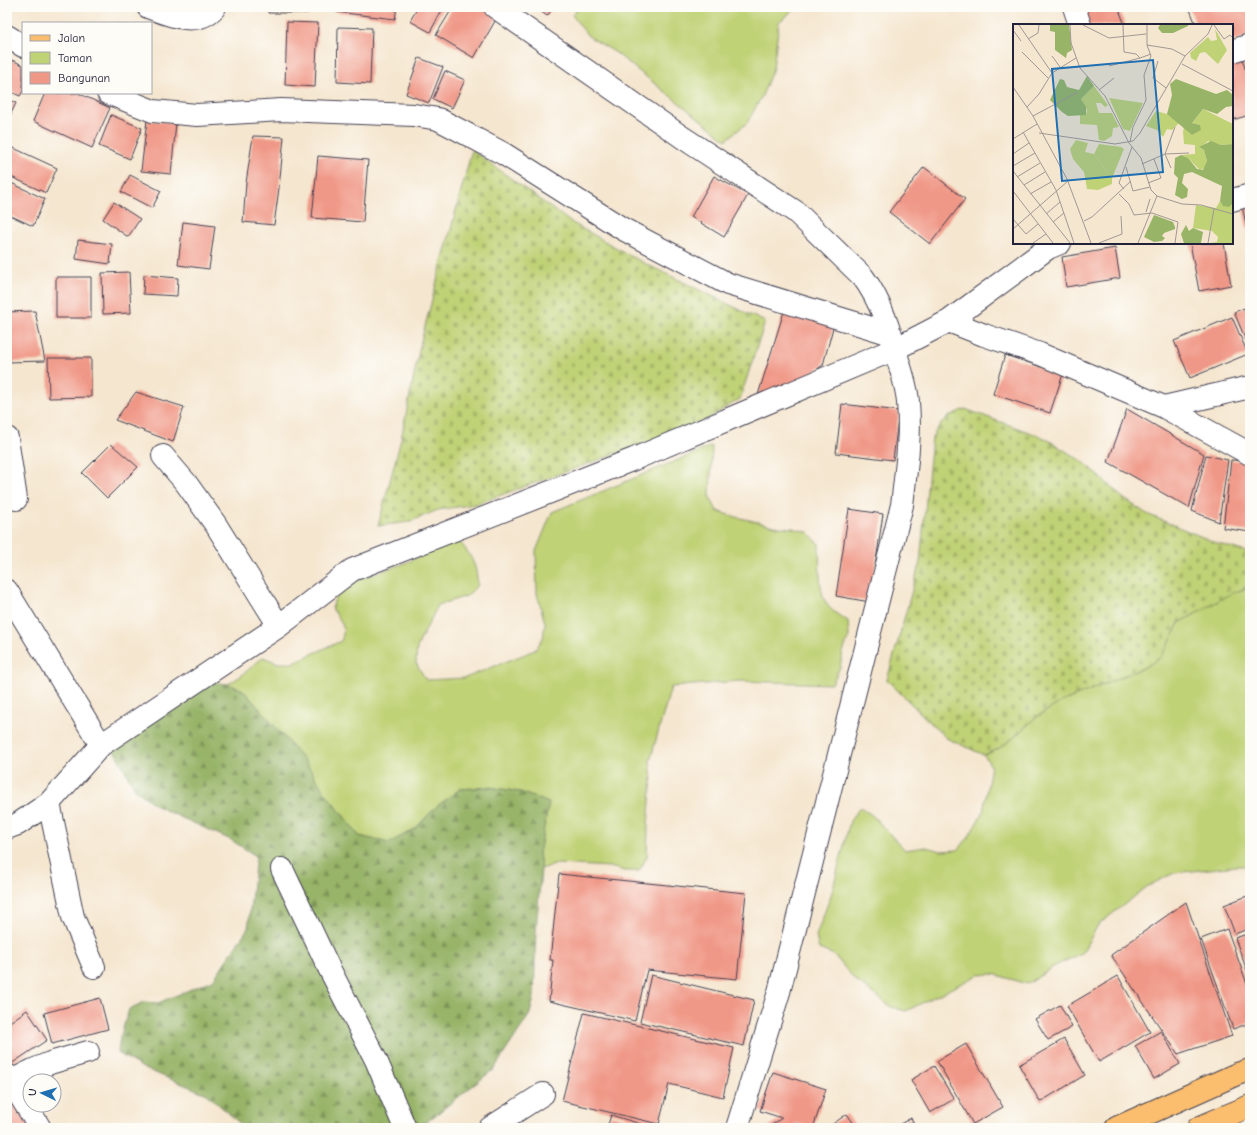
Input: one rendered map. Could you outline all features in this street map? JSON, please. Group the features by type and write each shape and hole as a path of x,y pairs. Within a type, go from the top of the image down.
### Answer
{"main road":[{"path":"1116,1128 1237,1074 1250,1070"},
{"path":"1198,1128 1250,1106"}],"street":[{"path":"148,7 178,18 196,18 211,11 215,7"},
{"path":"495,7 682,137 796,212 862,276 870,286 878,302 893,342 908,401 909,442 902,505 779,992 737,1128"},
{"path":"1074,7 1080,24"},
{"path":"7,36 22,45"},
{"path":"1233,50 1250,45"},
{"path":"110,94 153,111 197,115 281,110 414,115 438,119 504,154 623,229 728,284 893,342"},
{"path":"1233,200 1250,194"},
{"path":"7,828 18,824 49,803 102,745 279,626 352,570 634,459 893,342 949,321 1048,248 1058,244"},
{"path":"949,321 984,335 1040,354 1164,407 1250,454"},
{"path":"1164,407 1250,387"},
{"path":"7,438 16,499"},
{"path":"163,456 186,483 216,525 279,626"},
{"path":"7,591 102,745"},
{"path":"49,803 73,917 94,967"},
{"path":"282,869 329,968 376,1060 405,1128"},
{"path":"40,1128 9,1078 50,1063 88,1052"},
{"path":"490,1128 543,1094"}],"green space":[{"path":"580,7 801,7 792,11 779,22 773,68 762,96 747,123 726,140 616,53 588,36 572,15"},
{"path":"472,150 569,221 638,260 765,322 740,399 699,424 476,504 438,510 409,522 378,526 401,439 421,341"},
{"path":"965,409 1045,438 1086,464 1123,498 1147,514 1219,544 1250,553 1250,587 1232,593 1179,623 1159,659 1145,667 1061,702 1035,718 1012,739 998,749 984,755 946,738 887,680 920,562 932,438 938,427 945,420"},
{"path":"712,446 710,497 717,511 779,527 793,528 808,532 819,544 820,574 823,597 826,603 836,614 848,621 849,636 843,652 840,667 832,684 739,681 671,687 650,761 652,778 647,857 639,871 625,871 610,867 557,864 541,869 539,853 548,803 520,792 489,787 460,789 436,807 415,829 389,843 359,836 321,787 305,761 243,690 228,684 241,676 263,657 278,663 292,663 341,641 343,636 343,627 332,609 336,594 346,584 405,563 432,551 460,542 473,562 478,585 467,596 438,605 417,647 416,663 426,680 465,678 535,650 543,638 545,623 537,594 536,551 552,512"},
{"path":"1250,587 1250,866 1236,866 1174,873 1148,886 1098,925 1082,953 1053,967 1028,984 993,974 978,975 906,1011 891,1007 855,980 834,955 819,949 816,936 832,892 850,821 860,807 873,816 905,850 926,847 941,851 958,850 968,838 983,812 991,766 984,755 998,749 1012,739 1035,718 1061,702 1145,667 1167,647 1179,623 1232,593"},
{"path":"212,682 228,684 243,690 305,761 321,787 359,836 389,843 415,829 436,807 460,789 489,787 520,792 549,803 539,853 541,869 536,931 534,997 530,1014 494,1069 419,1128 245,1128 207,1094 143,1068 118,1053 120,1038 129,1009 144,1002 158,1003 213,980 248,928 256,856 231,840 158,807 135,789 114,750 118,736"}],"building":[{"path":"268,7 308,7 308,13 268,13"},
{"path":"336,7 397,7 395,19 336,12"},
{"path":"418,7 444,7 430,32 410,21"},
{"path":"453,7 487,7 499,14 474,58 436,35"},
{"path":"535,7 554,7 547,16"},
{"path":"1081,7 1118,7 1125,24 1087,24"},
{"path":"1189,7 1250,7 1250,35 1233,42 1233,24 1196,24"},
{"path":"287,22 318,23 315,87 285,85"},
{"path":"338,27 372,28 370,84 337,82"},
{"path":"7,58 22,65 22,93 20,96 7,90"},
{"path":"419,58 443,67 429,103 406,94"},
{"path":"1242,58 1250,85 1250,115 1233,120 1233,61"},
{"path":"445,71 465,80 452,108 433,99"},
{"path":"45,94 80,94 110,108 92,148 33,121"},
{"path":"7,99 16,103 9,118 7,117"},
{"path":"111,115 142,128 130,159 99,146"},
{"path":"147,120 176,123 171,174 141,171"},
{"path":"253,136 284,137 274,225 243,222 246,183"},
{"path":"7,145 57,168 46,193 7,175"},
{"path":"318,156 368,160 363,222 312,218"},
{"path":"924,167 965,199 930,244 889,212"},
{"path":"130,175 161,191 152,208 121,192"},
{"path":"714,176 748,195 724,237 691,217"},
{"path":"7,181 45,199 33,226 7,214"},
{"path":"114,202 140,219 128,237 103,219"},
{"path":"1250,204 1250,238 1249,238 1242,206"},
{"path":"183,222 215,226 209,269 178,265"},
{"path":"78,240 112,244 110,264 76,259"},
{"path":"1190,244 1224,244 1231,285 1199,291"},
{"path":"1115,248 1120,278 1066,287 1062,257"},
{"path":"129,272 131,313 103,314 102,273"},
{"path":"144,275 178,278 177,296 143,294"},
{"path":"56,277 91,277 91,318 56,318"},
{"path":"1250,306 1250,350 1234,312"},
{"path":"785,308 834,324 823,365 786,392 758,395"},
{"path":"35,311 45,361 7,362 7,312"},
{"path":"1232,317 1248,354 1190,378 1174,341"},
{"path":"1005,355 1063,374 1050,413 993,394"},
{"path":"48,358 91,358 91,397 49,398"},
{"path":"136,392 184,407 173,442 115,420"},
{"path":"842,404 899,411 893,460 836,453"},
{"path":"1127,409 1204,454 1189,508 1108,462"},
{"path":"111,444 138,467 107,498 82,473"},
{"path":"1206,455 1228,460 1219,522 1192,511"},
{"path":"1231,460 1250,461 1250,532 1223,528"},
{"path":"849,509 883,514 870,602 836,596"},
{"path":"559,874 746,893 737,979 647,970 635,1021 549,1001 553,960 550,960"},
{"path":"1250,895 1250,928 1235,934 1224,905"},
{"path":"1186,902 1232,1036 1178,1054 1111,955"},
{"path":"1227,929 1250,992 1250,1023 1233,1029 1201,939"},
{"path":"1250,933 1250,979 1235,938"},
{"path":"651,975 754,1000 744,1046 640,1022"},
{"path":"1118,976 1150,1032 1099,1062 1067,1006"},
{"path":"100,998 108,1029 52,1044 44,1013"},
{"path":"1060,1005 1072,1027 1048,1040 1035,1019"},
{"path":"27,1010 47,1040 11,1064 7,1058 7,1024"},
{"path":"584,1013 734,1048 723,1097 669,1084 659,1124 562,1101"},
{"path":"1161,1031 1180,1064 1154,1079 1135,1046"},
{"path":"1064,1039 1085,1075 1040,1102 1019,1065"},
{"path":"966,1044 1003,1107 973,1124 937,1061"},
{"path":"934,1066 954,1099 930,1113 911,1080"},
{"path":"773,1072 826,1089 813,1128 795,1123 799,1128 767,1128 782,1118 760,1111"},
{"path":"7,1083 22,1106 22,1113 26,1113 33,1123 25,1128 7,1128"},
{"path":"847,1114 857,1128 827,1128"},
{"path":"611,1115 654,1128 607,1128"},
{"path":"911,1118 916,1128 893,1128"}]}
